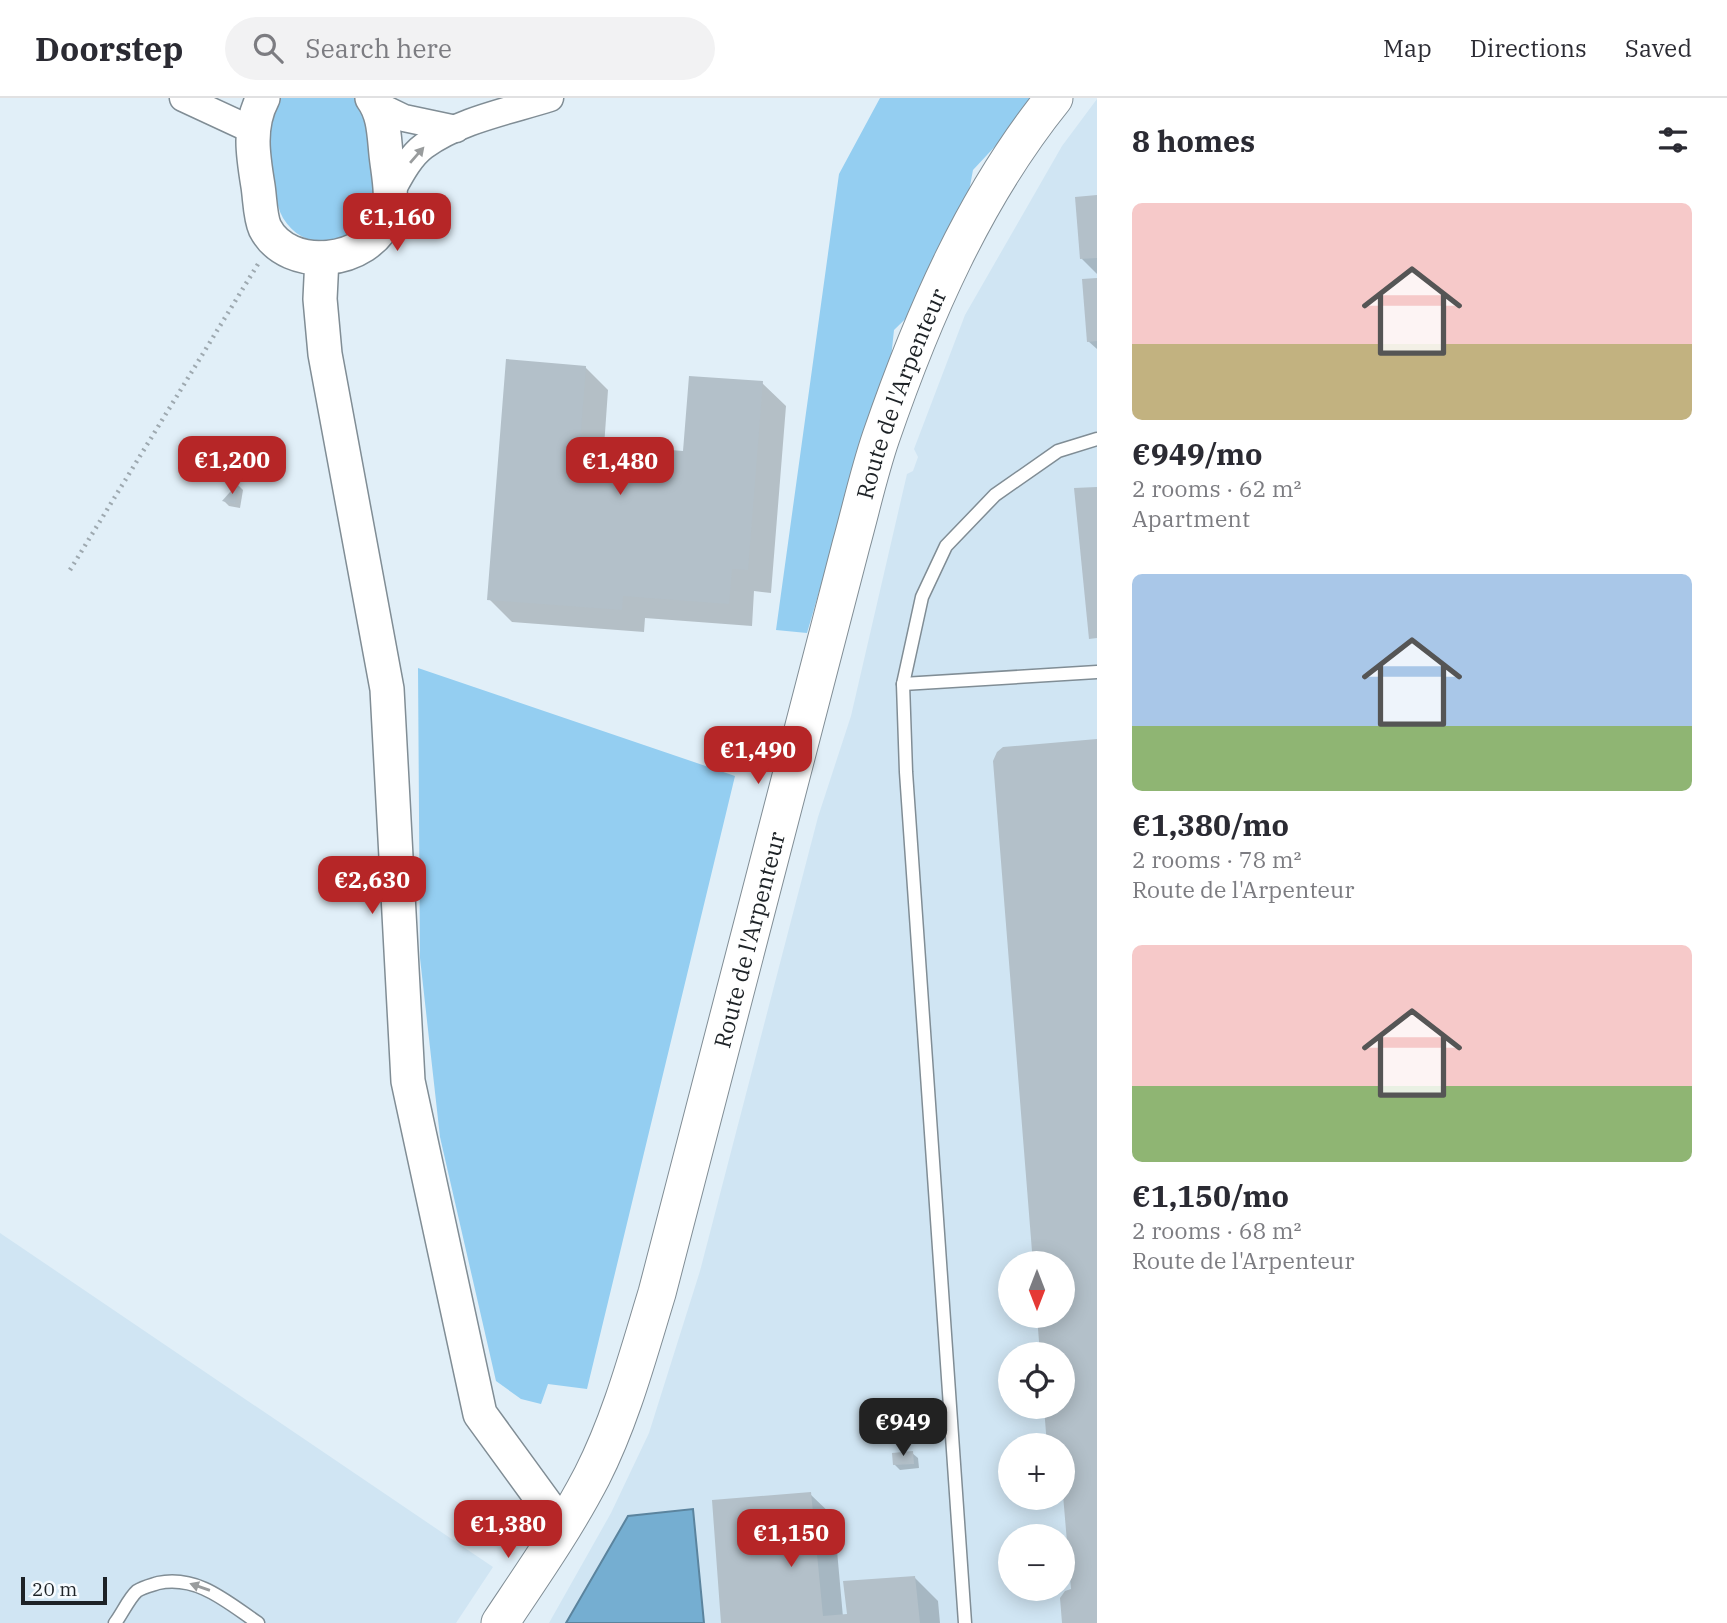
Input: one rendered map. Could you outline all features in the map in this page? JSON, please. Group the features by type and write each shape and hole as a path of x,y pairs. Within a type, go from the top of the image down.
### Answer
{"main road":[{"name":"Route de l'Arpenteur","path":"500,1623 563,1528 593,1474 623,1404 657,1293 850,545 880,439 934,298 986,199 1054,98"}],"street":[{"path":"183,98 252,130"},
{"path":"264,98 256,111 252,130 254,164 264,227 273,239 293,253 322,258 345,256 364,248 378,234 388,216 390,194 380,109 374,101"},
{"path":"390,194 404,170 423,147 456,129 550,98"},
{"path":"374,101 404,118 456,129"},
{"path":"322,258 320,299 325,354 387,689 408,1081 480,1415 563,1528"}],"lane":[{"path":"965,1623 906,786 903,684 922,597 946,546 995,495 1058,451 1097,439"},
{"path":"903,684 1097,672"},
{"path":"115,1623 137,1591 170,1581 185,1582 212,1591 258,1623"}],"path":[{"path":"70,570 273,239"}],"shaded area":[{"path":"279,98 354,98 363,111 378,179 378,195 373,211 364,224 352,234 323,242 308,239 294,231 283,218 276,195 269,133 271,115"},
{"path":"880,98 1040,98 973,170 962,228 933,292 894,330 889,377 856,465 807,633 776,630 839,174"},
{"path":"1097,99 1097,1623 549,1623 611,1513 649,1433 700,1271 818,817 851,716 907,474 913,471 918,457 914,449 965,315 1062,146"},
{"path":"418,668 735,776 587,1389 548,1384 541,1404 521,1399 496,1381 440,1137 420,958"},
{"path":"0,1233 493,1567 456,1623 0,1623"},
{"path":"693,1509 704,1623 566,1623 628,1516"}],"building":[{"path":"1097,195 1097,258 1080,259 1075,197"},
{"path":"1097,278 1097,341 1087,342 1082,279"},
{"path":"506,359 586,366 580,443 683,451 689,376 763,381 748,570 732,569 729,604 623,596 622,610 487,600"},
{"path":"238,483 235,504 222,501"},
{"path":"1097,487 1097,638 1089,639 1074,488"},
{"path":"1097,739 1097,1623 1062,1623 1060,1601 1075,1601 1075,1524 1065,1524 1064,1510 1075,1510 1075,1433 1046,1433 1045,1419 1075,1419 1075,1342 1039,1342 1038,1328 1075,1328 1075,1251 1032,1251 993,761 1003,747"},
{"path":"913,1451 914,1464 893,1465 892,1453"},
{"path":"811,1492 823,1616 847,1614 843,1581 915,1576 920,1623 721,1623 712,1500"}]}
